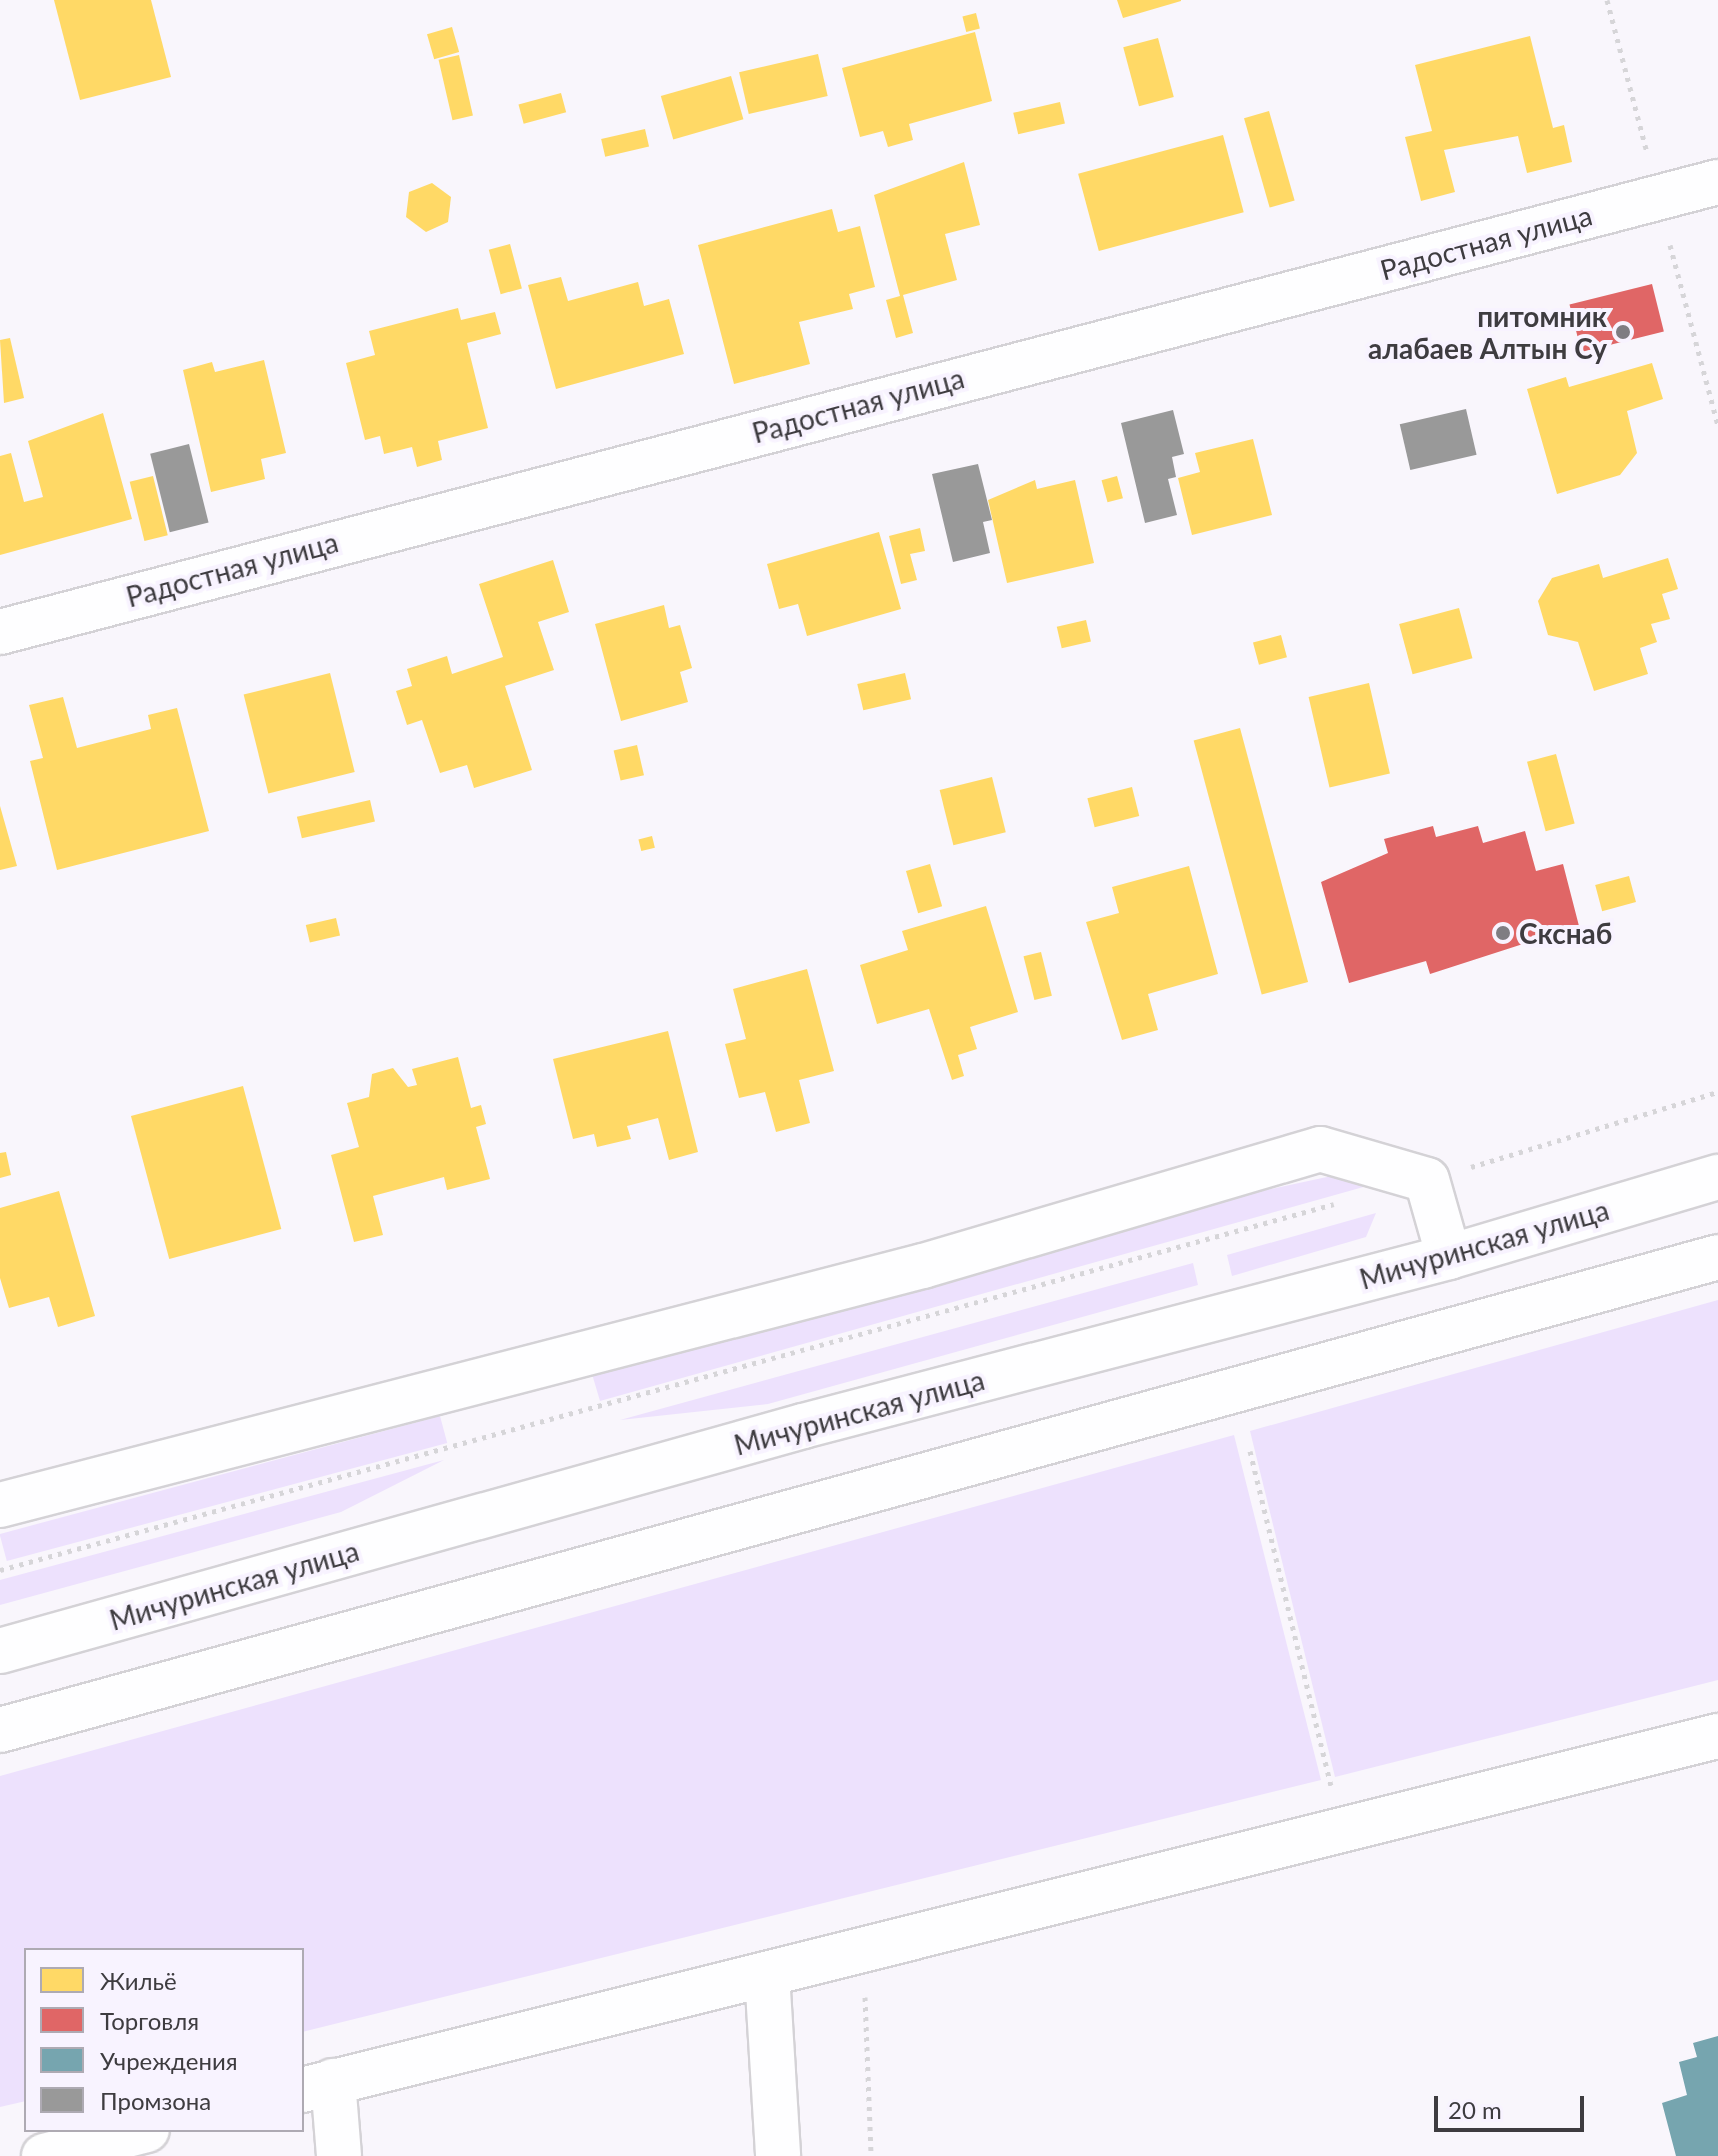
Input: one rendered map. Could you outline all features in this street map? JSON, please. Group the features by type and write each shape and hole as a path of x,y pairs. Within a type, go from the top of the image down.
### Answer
{"street":[{"name":"Радостная улица","path":"0,632 1718,182"},
{"path":"0,1505 923,1266 1320,1149 1427,1180 1449,1257"},
{"name":"Мичуринская улица","path":"0,1651 803,1426 1449,1257 1718,1177"},
{"path":"0,1730 1718,1257"},
{"path":"339,2156 317,2086 1718,1736"},
{"path":"767,1974 778,2156"},
{"path":"44,2156 139,2132"}],"path":[{"path":"1250,1451 1343,1832"},
{"path":"863,1950 871,2156"}],"shaded area":[{"path":"1350,1172 1367,1186 600,1401 592,1374 1201,1204"},
{"path":"1376,1213 1366,1237 1232,1276 1227,1255"},
{"path":"1193,1263 1198,1285 768,1404 620,1420"},
{"path":"1718,1300 1718,1680 1335,1777 1250,1431"},
{"path":"440,1416 447,1443 7,1561 0,1534"},
{"path":"1234,1435 1321,1780 304,2032 304,1948 24,1948 24,2101 0,2107 0,1776"},
{"path":"444,1460 341,1512 0,1605 0,1580"}],"building: Жильё":[{"path":"54,0 151,0 171,77 80,100"},
{"path":"1117,0 1181,0 1181,1 1123,18"},
{"path":"976,13 980,29 966,32 962,16"},
{"path":"452,27 459,52 434,59 427,34"},
{"path":"975,32 992,101 909,124 913,140 888,147 883,131 860,137 842,68"},
{"path":"1530,36 1553,128 1564,125 1572,162 1527,173 1518,136 1444,150 1455,192 1421,201 1405,137 1432,131 1415,65"},
{"path":"1158,38 1174,97 1139,106 1123,47"},
{"path":"818,54 828,96 749,114 739,72"},
{"path":"459,55 473,115 452,120 439,60"},
{"path":"731,76 743,119 673,139 661,96"},
{"path":"561,93 566,112 524,124 518,104"},
{"path":"1060,102 1065,123 1018,134 1013,113"},
{"path":"1269,111 1295,200 1270,208 1244,118"},
{"path":"645,129 649,147 605,157 601,139"},
{"path":"1223,135 1244,212 1099,251 1078,174"},
{"path":"964,162 980,225 945,234 957,280 903,295 913,333 896,338 886,300 900,296 874,195"},
{"path":"432,183 451,197 448,222 426,232 406,217 409,192"},
{"path":"832,209 838,232 860,226 875,287 849,294 853,309 799,322 810,364 734,384 698,245"},
{"path":"510,244 522,288 501,294 489,250"},
{"path":"561,277 568,301 638,282 644,306 669,299 684,354 556,389 528,285"},
{"path":"458,308 461,320 495,312 501,334 467,343 488,428 438,441 442,460 417,467 412,447 384,454 380,436 365,440 346,363 375,355 369,331"},
{"path":"10,338 24,398 4,403 0,340"},
{"path":"264,360 286,453 261,459 265,479 211,492 183,370 212,362 215,372"},
{"path":"1652,363 1663,399 1627,411 1637,453 1620,475 1557,494 1527,389 1566,377 1569,387"},
{"path":"103,413 132,519 0,555 0,456 11,453 24,502 43,497 28,441"},
{"path":"1253,439 1272,515 1192,535 1178,478 1200,472 1195,453"},
{"path":"153,476 168,535 144,541 130,482"},
{"path":"1117,476 1123,498 1107,502 1102,480"},
{"path":"1035,480 1037,489 1075,480 1094,563 1007,583 988,500"},
{"path":"920,528 925,551 910,554 917,580 901,584 889,536"},
{"path":"879,532 901,609 807,636 798,604 779,609 767,564"},
{"path":"1668,558 1678,589 1662,594 1670,619 1651,624 1657,642 1640,648 1648,674 1594,691 1578,642 1548,635 1538,601 1552,578 1599,564 1603,578"},
{"path":"553,560 569,612 538,622 554,670 505,686 532,770 474,788 467,765 440,773 422,720 407,725 396,691 412,686 407,669 447,656 452,674 503,657 479,584"},
{"path":"664,605 669,628 680,625 692,668 680,672 688,702 621,721 595,624"},
{"path":"1459,608 1472,658 1413,674 1399,624"},
{"path":"1086,620 1091,641 1062,648 1057,627"},
{"path":"1281,635 1287,657 1259,665 1253,643"},
{"path":"330,673 355,772 268,794 244,695"},
{"path":"905,673 911,699 863,710 857,684"},
{"path":"1369,683 1390,774 1330,788 1309,697"},
{"path":"63,697 77,748 151,729 148,715 177,708 209,831 57,870 30,761 43,758 29,705"},
{"path":"1240,728 1308,982 1262,994 1194,740"},
{"path":"637,745 644,775 621,781 614,750"},
{"path":"1556,754 1575,824 1546,831 1527,762"},
{"path":"992,777 1006,832 953,845 940,790"},
{"path":"1132,787 1139,816 1095,827 1087,798"},
{"path":"370,800 375,821 302,838 297,817"},
{"path":"0,806 17,866 0,870"},
{"path":"652,836 655,848 641,851 638,839"},
{"path":"930,864 942,906 918,913 906,871"},
{"path":"1189,866 1218,974 1148,994 1158,1030 1122,1040 1086,922 1119,913 1112,887"},
{"path":"1629,876 1636,902 1602,911 1595,885"},
{"path":"986,906 1018,1012 970,1027 977,1049 958,1055 964,1076 952,1080 929,1009 877,1024 860,965 908,950 902,931"},
{"path":"336,918 340,936 310,943 306,925"},
{"path":"1041,952 1052,996 1034,1000 1024,956"},
{"path":"807,969 834,1071 799,1080 810,1123 776,1132 765,1092 739,1098 725,1044 746,1039 733,989"},
{"path":"668,1031 698,1152 669,1160 658,1118 627,1126 631,1139 597,1147 594,1134 573,1139 553,1059"},
{"path":"458,1057 471,1108 481,1105 486,1124 476,1127 490,1179 447,1190 444,1177 373,1196 383,1235 354,1242 331,1155 359,1147 347,1103 369,1097 372,1074 393,1068 408,1087 417,1085 412,1069"},
{"path":"243,1086 281,1229 169,1259 131,1116"},
{"path":"6,1152 11,1175 0,1178 0,1153"},
{"path":"59,1191 95,1316 58,1327 49,1297 9,1308 0,1278 0,1208"}],"building: Торговля":[{"path":"1652,284 1664,332 1581,352 1570,305"},
{"path":"1433,826 1436,837 1478,826 1483,843 1525,831 1536,871 1563,864 1579,926 1430,974 1426,961 1349,983 1321,882 1388,853 1384,839"}],"building: Учреждения":[{"path":"1718,2036 1718,2156 1676,2156 1662,2103 1687,2095 1679,2062 1697,2057 1693,2043"}],"building: Промзона":[{"path":"1466,409 1477,455 1410,470 1400,424"},
{"path":"1173,410 1184,454 1172,457 1176,477 1168,479 1177,515 1145,523 1121,423"},
{"path":"189,444 209,523 170,532 150,454"},
{"path":"978,464 992,520 983,522 990,553 953,562 932,474"}],"place":[{"name":"питомник алабаев Алтын Су","path":"1623,332"},
{"name":"Скснаб","path":"1503,933"}]}
